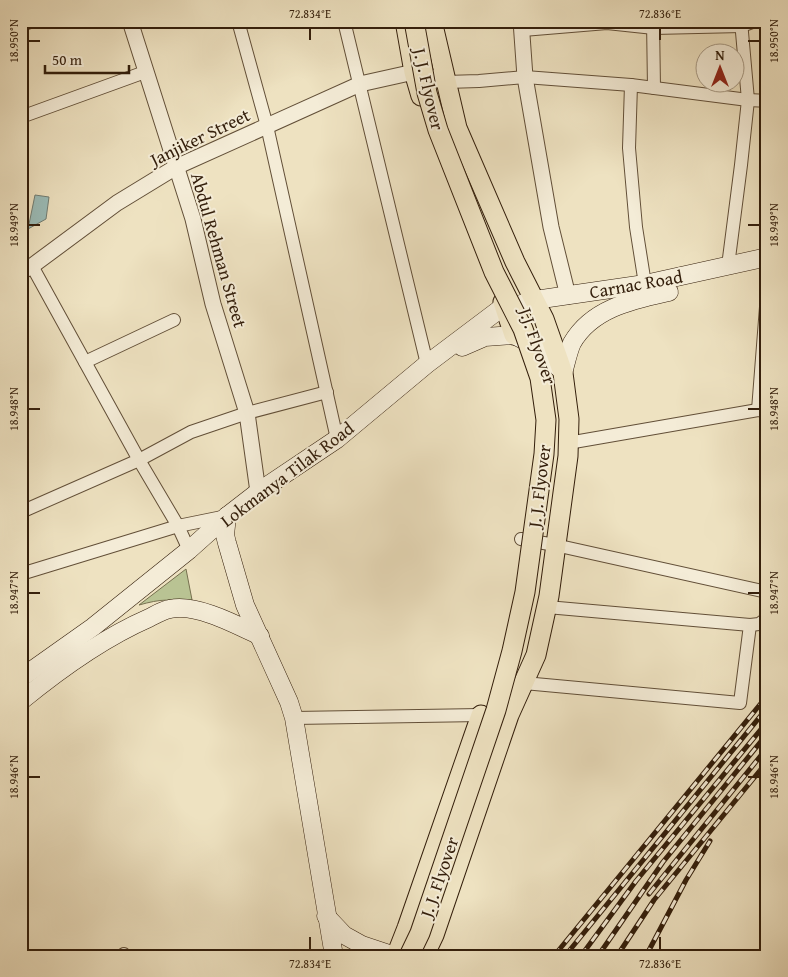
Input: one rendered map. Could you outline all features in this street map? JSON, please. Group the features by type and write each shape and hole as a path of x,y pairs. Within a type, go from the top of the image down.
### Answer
{"main road":[{"path":"405,21 414,72 449,178 504,306 514,336"},
{"name":"J. J. Flyover","path":"410,956 420,933 496,710 512,651 525,592 544,454 546,420 540,378 523,329 494,272 438,130 427,92 414,21"},
{"name":"J.J. Flyover","path":"421,21 434,90 447,132 505,266 535,325 552,375 558,420 557,455 537,594 520,687"},
{"path":"424,956 434,936 509,715 536,655 546,607 555,545 568,443 569,419 563,373 544,318 515,262 457,128 432,21"},
{"name":"Carnac Road","path":"504,306 645,284 767,257"},
{"name":"Carnac Road","path":"563,373 572,344 588,323 614,306 647,296 767,269"},
{"name":"Lokmanya Tilak Road","path":"21,678 93,627 189,550 227,516 258,492 337,439 427,364 504,306"},
{"path":"427,364 485,337 514,336 546,350 563,373"},
{"path":"227,516 225,535 245,606 289,702 294,718 334,956"},
{"path":"21,701 76,659 122,630 170,608 191,609 218,616 260,636"},
{"path":"396,956 408,928 481,715"},
{"path":"326,916 344,934 362,945 396,956 415,953 434,936"}],"street":[{"path":"21,25 32,21"},
{"name":"Abdul Rehman Street","path":"130,21 193,219 213,304 247,413 258,492"},
{"path":"238,21 267,126 337,439"},
{"path":"344,21 427,364"},
{"path":"568,296 551,227 525,76 522,26 608,22 653,25 742,24 755,21"},
{"path":"728,266 748,100 742,24"},
{"path":"653,25 654,88"},
{"path":"21,116 145,72"},
{"path":"414,72 446,82 479,81 525,76 631,85 767,101"},
{"name":"Janjiker Street","path":"27,269 118,203 176,167 360,84 414,72"},
{"path":"631,85 629,148 636,227 645,284"},
{"path":"27,269 85,362 178,526 189,550"},
{"path":"568,443 762,410 767,294"},
{"path":"85,362 174,320"},
{"path":"21,512 139,460 190,432 247,413 327,392"},
{"path":"21,574 178,526 227,516"},
{"path":"522,539 767,592"},
{"path":"546,607 750,625 759,624 767,618"},
{"path":"520,687 740,703 750,625"},
{"path":"294,718 481,715"}],"green space":[{"path":"186,569 193,605 166,600 139,605"}],"water":[{"path":"35,195 49,197 46,219 28,229"}],"railway":[{"path":"554,956 767,696"},
{"path":"565,956 767,708"},
{"path":"581,956 636,881 767,722"},
{"path":"598,956 663,862 767,734"},
{"path":"649,894 767,748"},
{"path":"617,956 654,900 767,762"},
{"path":"646,956 686,880 710,841"}]}
